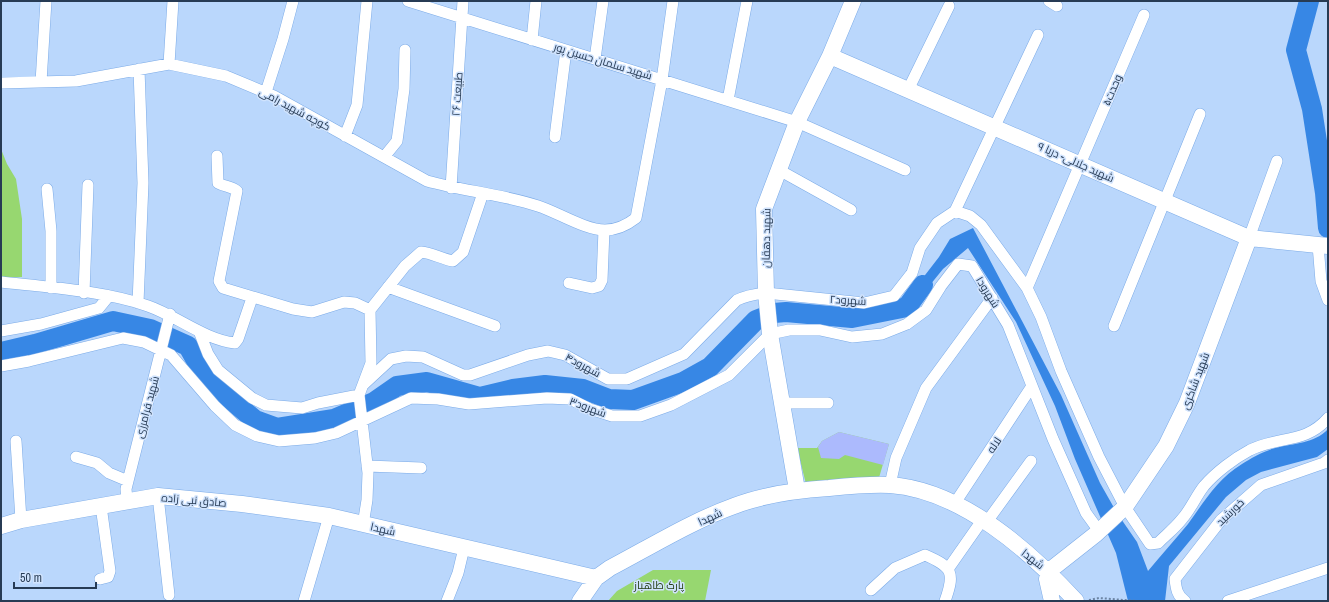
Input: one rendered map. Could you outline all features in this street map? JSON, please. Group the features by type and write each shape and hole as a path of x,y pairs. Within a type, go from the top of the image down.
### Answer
{"street":[{"path":"41,82 46,1"},
{"path":"169,64 173,1"},
{"path":"266,92 283,39 293,1"},
{"path":"345,136 357,105 367,1"},
{"name":"شهید سلمان حسین پور","path":"408,1 797,122 905,170"},
{"name":"طبیعت ۲۶","path":"451,188 463,1"},
{"path":"532,40 536,1"},
{"path":"595,59 602,1"},
{"path":"569,283 592,288 599,286 602,280 604,230 619,228 636,218 662,80 673,1"},
{"path":"728,100 747,1"},
{"name":"شهید دهقان","path":"796,490 770,334 766,293 764,209 797,122 830,56 853,1"},
{"path":"908,90 949,6"},
{"name":"وحدت۵","path":"1027,288 1144,15"},
{"path":"1038,35 996,127 955,211 970,216 981,225 1027,288 1041,317 1060,371 1122,510 1147,541 1154,545 1158,543 1182,519 1205,486 1225,467 1250,450 1277,440 1300,438 1322,425 1328,418"},
{"path":"384,157 396,141 404,89 405,50"},
{"path":"555,137 566,50"},
{"name":"شهید جلالی- دریا ۹","path":"830,56 1165,200 1249,238 1321,245"},
{"name":"کوچه شهید رامی","path":"1,83 76,81 169,64 226,76 266,92 427,181 451,188 484,193 538,206 578,223 604,230"},
{"path":"138,303 143,183 139,69"},
{"path":"1114,326 1200,114"},
{"path":"217,156 218,182 223,186 233,188 237,191 219,281 223,288 252,298 312,312 344,302 355,303 370,310"},
{"path":"1249,238 1277,160"},
{"path":"779,170 851,210"},
{"path":"84,293 88,185"},
{"path":"47,189 50,207 51,288"},
{"path":"363,524 367,500 367,466 359,395 371,363 370,310 405,266 421,252 431,253 442,259 453,261 463,252 484,193"},
{"name":"شهرود۲","path":"766,293 864,303 894,296 912,273 920,248 937,223 955,211"},
{"name":"شهید شاکری","path":"1049,571 1097,533 1122,510 1166,446 1187,403 1249,238"},
{"path":"1321,245 1321,281 1328,300"},
{"name":"شهرود۱","path":"770,334 789,330 820,330 852,337 882,334 907,324 926,310 941,286 958,264 972,266 1008,325 1032,386 1086,513 1097,533"},
{"path":"1,282 84,293 138,303 170,314 199,331 235,343 238,339 252,298"},
{"path":"388,287 495,326"},
{"name":"شهرود۴","path":"364,384 391,359 399,357 423,357 463,375 470,375 528,355 548,352 565,355 608,379 627,379 684,354 737,300 754,294 766,293"},
{"path":"1,331 41,324 99,308 108,297"},
{"path":"890,485 896,458 926,388 992,298"},
{"name":"شهید فرامرزی","path":"127,500 126,489 170,314"},
{"path":"199,331 208,354 218,370 252,398 266,406 302,408 318,403 359,395"},
{"name":"شهرود۳","path":"1,366 44,358 123,338 144,342 171,355 182,365 215,406 235,425 257,436 279,441 297,441 336,433 411,398 438,399 469,404 547,398 570,399 590,409 612,416 640,416 672,405 729,375 770,334"},
{"name":"لاله","path":"956,503 1032,386"},
{"path":"782,403 828,404"},
{"path":"16,441 21,520"},
{"path":"76,456 97,463 109,473 128,481"},
{"name":"خورشید","path":"1186,601 1182,599 1176,590 1175,579 1221,520 1260,485 1324,463 1328,460"},
{"path":"948,569 1031,461"},
{"path":"367,466 421,468"},
{"name":"شهدا","path":"363,524 596,578 610,568 734,506 796,490 890,485 923,492 956,503 984,521 1049,571 1076,601"},
{"path":"158,496 169,595"},
{"name":"صادق نبی زاده","path":"1,526 21,520 127,500 158,496 242,504 329,516 363,524"},
{"path":"100,579 108,577 110,571 101,506"},
{"path":"304,601 329,516"},
{"path":"447,601 458,573 464,548"},
{"path":"872,590 895,568 925,555 938,560 948,569 952,581 945,601"},
{"path":"1228,601 1328,568"},
{"path":"1049,571 1047,579 1052,601"},
{"path":"580,601 596,578"}],"path":[{"path":"1083,601 1099,598 1137,601"}],"green space":[{"path":"1,149 7,164 16,179 22,219 22,277 1,278"},
{"path":"839,432 889,444 878,481 806,484 797,448 817,448 822,441"},
{"name":"پارک طاهباز","path":"653,570 711,570 705,601 608,601 617,591"}],"water":[{"path":"973,228 1061,395 1100,483 1117,513 1137,542 1148,571 1188,524 1212,491 1233,470 1249,459 1262,453 1275,448 1316,438 1328,429 1328,449 1317,457 1261,472 1246,480 1226,497 1169,566 1165,601 1128,601 1116,553 1075,459 1055,406 1016,322 968,248 943,269 908,312 905,301 939,257 950,239"}],"building":[{"path":"839,432 889,444 883,465 845,455 839,459 821,458 818,447 822,441"}],"waterway":[{"path":"1309,1 1296,50 1312,109 1325,193 1328,228"},
{"path":"1,352 35,344 113,321 150,329 188,346 202,371 230,399 255,420 277,428 334,419 374,402 397,386 427,382 480,397 513,389 545,385 583,389 609,399 633,400 683,382 710,367 756,320 774,313 786,312 852,318 907,307 923,285"}]}
